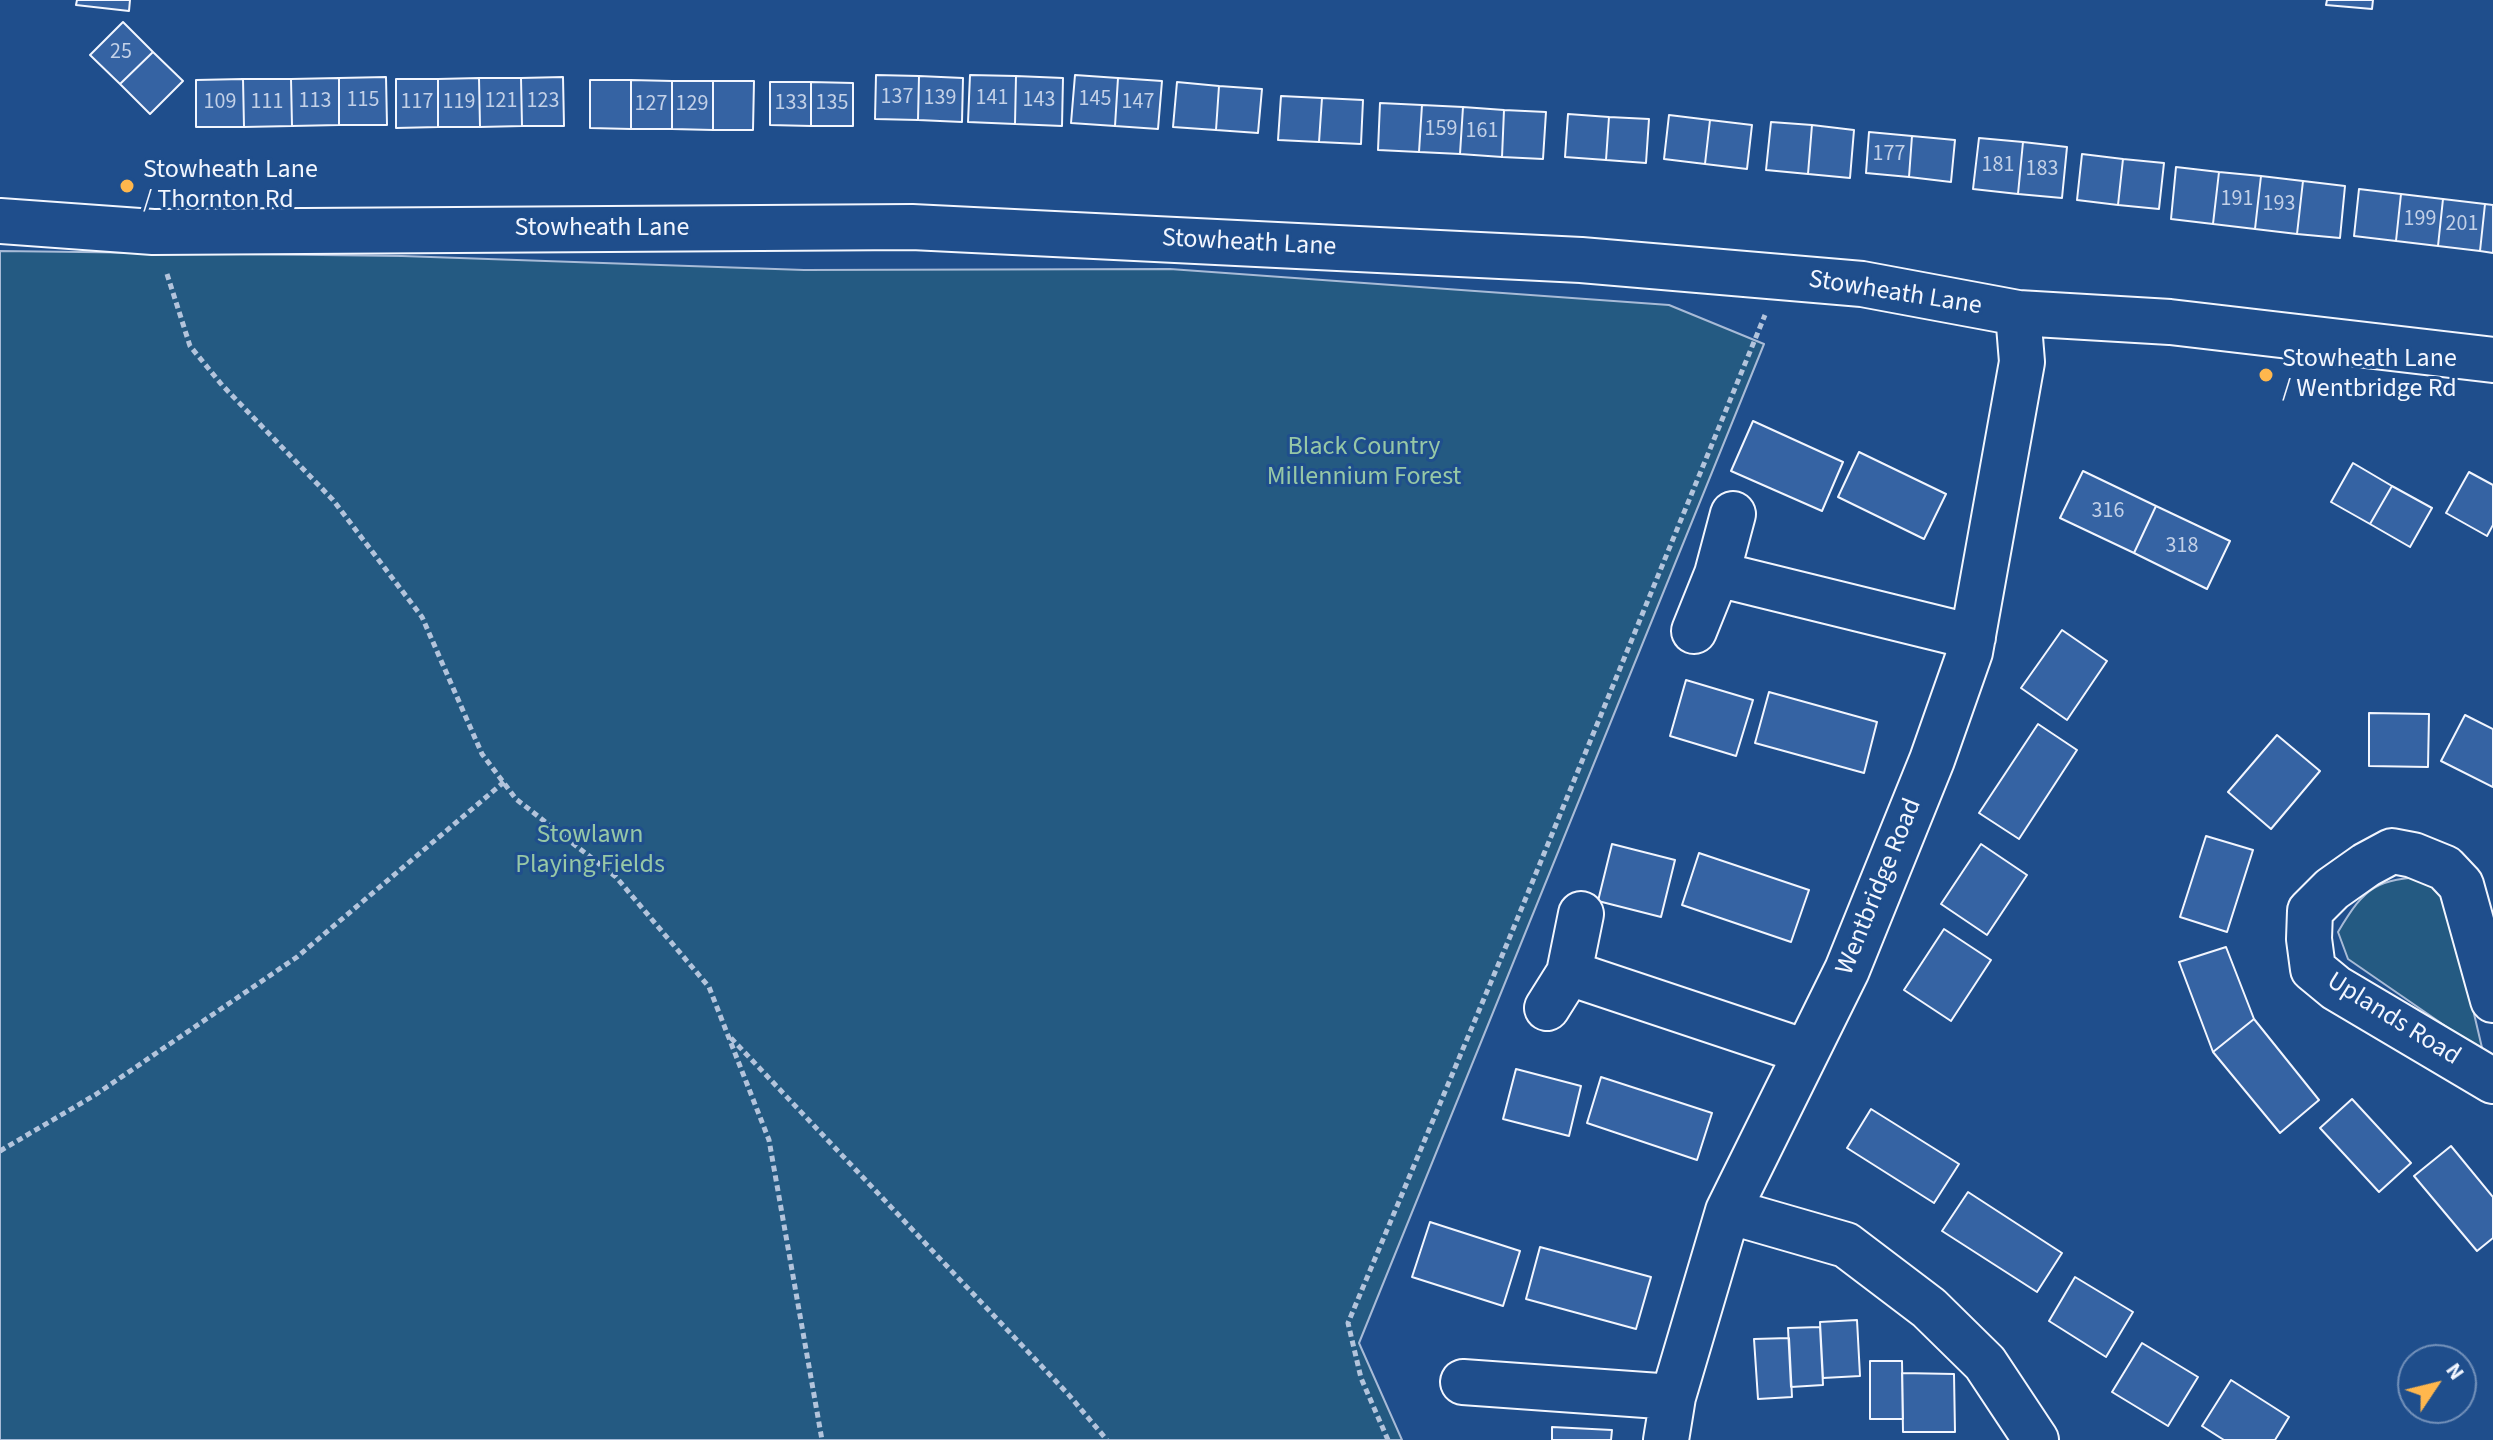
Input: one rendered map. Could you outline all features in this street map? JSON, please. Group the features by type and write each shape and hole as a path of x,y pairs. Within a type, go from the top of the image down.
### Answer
{"street":[{"name":"Stowheath Lane","path":"0,221 153,232 912,227 1581,260 1862,284 2018,313 2170,322 2493,360"},
{"name":"Wentbridge Road","path":"1666,1440 1673,1397 1728,1211 1847,970 1932,760 1970,652 2022,362 2018,313"},
{"path":"1694,631 1717,574 1733,514"},
{"path":"1717,574 1973,637"},
{"name":"Uplands Road","path":"2493,1000 2461,885 2445,868 2413,855 2392,851 2332,889 2310,911 2309,939 2313,969 2336,988 2493,1081"},
{"path":"1581,914 1558,991 1806,1052"},
{"path":"1728,1211 1846,1245 1929,1308 1985,1363 2036,1440"},
{"path":"1463,1382 1673,1397"}],"path":[{"path":"153,232 190,346 222,385 333,500 422,617 482,754 516,799 616,877 709,987 769,1140 822,1440"},
{"path":"1388,1440 1361,1378 1348,1323 1781,277"},
{"path":"0,1151 95,1095 297,957 504,782"},
{"path":"727,1034 1068,1394 1107,1440"}],"green space":[{"name":"Stowlawn Playing Fields","path":"0,251 402,256 804,270 1170,269 1669,305 1764,344 1359,1343 1402,1440 0,1440"},
{"path":"2430,876 2448,903 2483,1052 2348,959 2338,932 2357,904 2374,888 2397,880"}],"building":[{"path":"77,0 130,0 129,11 76,5"},
{"path":"2327,0 2373,0 2372,9 2326,5"},
{"path":"123,22 153,52 120,84 90,55"},
{"path":"153,52 183,81 150,114 120,84"},
{"path":"876,75 919,76 918,120 875,119"},
{"path":"970,75 1016,76 1015,124 968,122"},
{"path":"1075,75 1118,78 1115,126 1071,123"},
{"path":"919,76 963,78 962,122 918,120"},
{"path":"1016,76 1063,78 1062,126 1015,124"},
{"path":"386,77 387,125 339,125 339,78"},
{"path":"563,77 564,126 522,126 521,78"},
{"path":"339,78 339,125 292,126 291,79"},
{"path":"479,78 521,78 522,126 480,127"},
{"path":"479,78 480,127 438,127 438,79"},
{"path":"1118,78 1162,81 1158,129 1115,126"},
{"path":"243,79 244,127 196,127 196,80"},
{"path":"243,79 291,79 292,126 244,127"},
{"path":"396,79 438,79 438,127 396,128"},
{"path":"590,80 631,80 631,129 590,128"},
{"path":"631,80 672,81 672,129 631,129"},
{"path":"672,81 713,81 713,130 672,129"},
{"path":"713,81 754,81 753,130 713,130"},
{"path":"770,82 811,82 811,126 770,125"},
{"path":"811,82 853,83 853,126 811,126"},
{"path":"1177,82 1219,86 1216,130 1173,127"},
{"path":"1219,86 1262,89 1258,133 1216,130"},
{"path":"1281,96 1322,98 1319,142 1278,140"},
{"path":"1322,98 1363,100 1361,144 1319,142"},
{"path":"1380,103 1422,105 1419,152 1378,150"},
{"path":"1422,105 1463,107 1460,154 1419,152"},
{"path":"1463,107 1504,110 1502,157 1460,154"},
{"path":"1504,110 1546,112 1543,159 1502,157"},
{"path":"1568,114 1609,117 1606,160 1565,157"},
{"path":"1669,115 1710,120 1705,164 1664,159"},
{"path":"1609,117 1649,119 1646,163 1606,160"},
{"path":"1710,120 1752,125 1747,169 1705,164"},
{"path":"1771,122 1812,125 1808,174 1766,170"},
{"path":"1812,125 1854,130 1850,178 1808,174"},
{"path":"1869,132 1912,136 1909,177 1866,173"},
{"path":"1912,136 1955,140 1951,182 1909,177"},
{"path":"1979,138 2023,142 2018,194 1973,189"},
{"path":"2023,142 2067,147 2062,198 2018,194"},
{"path":"2082,154 2123,159 2118,205 2077,200"},
{"path":"2123,159 2164,163 2159,209 2118,205"},
{"path":"2176,167 2219,172 2213,224 2171,219"},
{"path":"2219,172 2261,176 2255,229 2213,224"},
{"path":"2261,176 2303,181 2297,234 2255,229"},
{"path":"2303,181 2345,186 2340,238 2297,234"},
{"path":"2359,189 2401,194 2396,241 2354,236"},
{"path":"2401,194 2443,199 2438,246 2396,241"},
{"path":"2443,199 2485,204 2480,251 2438,246"},
{"path":"2485,204 2493,205 2493,253 2480,251"},
{"path":"1753,421 1843,462 1822,511 1731,471"},
{"path":"1859,452 1946,494 1924,539 1838,497"},
{"path":"2353,463 2392,486 2370,524 2331,502"},
{"path":"2083,471 2156,506 2134,553 2060,518"},
{"path":"2469,472 2493,485 2493,525 2487,536 2446,513"},
{"path":"2392,486 2432,508 2410,547 2370,524"},
{"path":"2156,506 2230,541 2207,589 2134,553"},
{"path":"2062,630 2107,661 2067,720 2021,688"},
{"path":"1686,680 1753,700 1736,756 1670,736"},
{"path":"1769,692 1877,722 1864,773 1755,743"},
{"path":"2369,713 2429,714 2428,767 2369,766"},
{"path":"2465,715 2493,729 2493,787 2441,761"},
{"path":"2038,724 2077,750 2019,839 1979,813"},
{"path":"2277,735 2320,771 2271,829 2228,792"},
{"path":"2206,836 2253,850 2227,932 2180,917"},
{"path":"1612,844 1675,860 1661,917 1598,901"},
{"path":"1981,844 2027,875 1987,935 1941,904"},
{"path":"1699,853 1809,890 1791,942 1682,905"},
{"path":"1944,929 1991,960 1951,1021 1904,990"},
{"path":"2226,947 2254,1019 2213,1052 2179,962"},
{"path":"2254,1019 2319,1100 2280,1133 2213,1052"},
{"path":"1516,1069 1581,1086 1569,1136 1503,1119"},
{"path":"1601,1077 1712,1113 1697,1160 1587,1123"},
{"path":"2352,1099 2411,1163 2379,1192 2320,1128"},
{"path":"1871,1109 1959,1164 1934,1203 1847,1148"},
{"path":"2451,1146 2493,1197 2493,1238 2477,1251 2414,1176"},
{"path":"1968,1192 2062,1253 2037,1292 1942,1231"},
{"path":"1430,1222 1520,1251 1503,1306 1412,1277"},
{"path":"1540,1247 1651,1277 1636,1329 1526,1299"},
{"path":"2075,1277 2133,1312 2106,1357 2049,1321"},
{"path":"1857,1320 1860,1376 1823,1378 1820,1322"},
{"path":"1820,1327 1823,1385 1791,1387 1788,1328"},
{"path":"1789,1338 1792,1397 1758,1399 1754,1339"},
{"path":"2142,1343 2198,1377 2168,1426 2112,1392"},
{"path":"1870,1361 1902,1361 1903,1419 1870,1419"},
{"path":"1902,1373 1954,1374 1955,1432 1903,1432"},
{"path":"2231,1380 2289,1417 2275,1440 2224,1440 2202,1426"},
{"path":"1552,1427 1612,1430 1611,1440 1552,1440"}],"place":[{"name":"Stowheath Lane / Thornton Rd","path":"127,186"},
{"name":"Stowheath Lane / Wentbridge Rd","path":"2266,375"}],"park label":[{"name":"Black Country Millennium Forest","path":"1364,463"}]}
